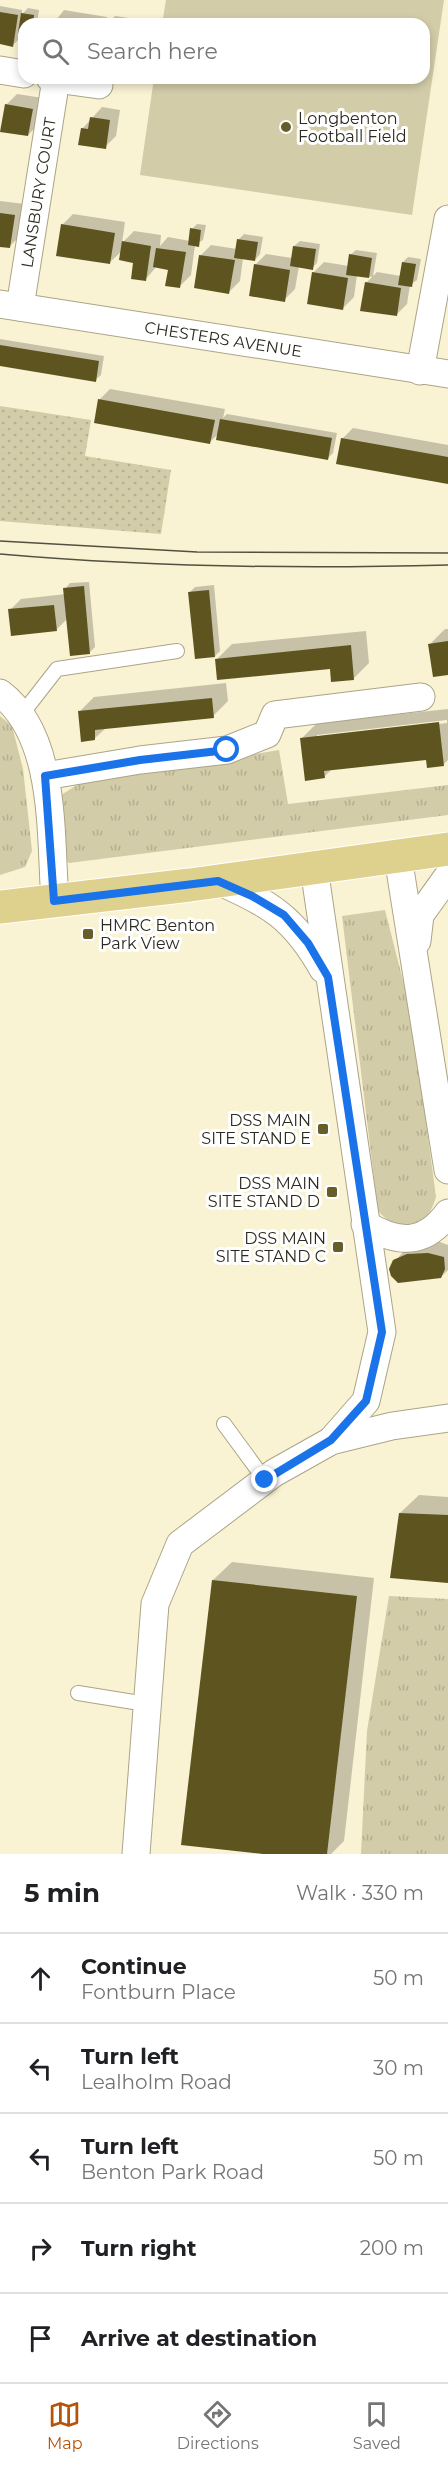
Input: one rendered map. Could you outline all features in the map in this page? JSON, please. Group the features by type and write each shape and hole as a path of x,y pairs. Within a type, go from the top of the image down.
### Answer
{"main road":[{"path":"0,907 218,881 448,849"}],"street":[{"path":"0,70 18,73"},
{"name":"LANSBURY COURT","path":"10,306 52,84"},
{"name":"LANSBURY COURT","path":"86,84 99,86"},
{"path":"420,371 448,219"},
{"name":"CHESTERS AVENUE","path":"10,306 448,374"},
{"path":"0,693 22,714 35,740 45,776 54,901"},
{"path":"45,776 140,760 227,750 267,734 275,715 421,697"},
{"path":"398,857 447,1159"},
{"path":"136,1854 155,1604 180,1544 265,1480 331,1440 366,1401 382,1332 328,977 314,868"},
{"path":"415,963 420,915 448,876"},
{"path":"218,881 252,896 284,915 308,943 328,977"},
{"path":"365,1224 384,1236 415,1239 441,1222 448,1213"},
{"path":"331,1440 392,1426 448,1418"}],"lane":[{"path":"22,714 57,669 177,651"},
{"path":"224,1425 265,1480"},
{"path":"78,1693 146,1704"}],"green space":[{"name":"Longbenton Football Field","path":"166,0 444,0 412,215 140,175 153,84 430,84 430,18 163,18"},
{"path":"0,406 91,420 85,456 171,470 161,534 0,521"},
{"path":"0,716 12,726 23,769 32,851 25,867 0,875"},
{"path":"279,750 288,804 448,785 448,815 69,863 61,854 58,797 80,783"},
{"path":"385,910 412,1016 436,1197 426,1217 413,1227 396,1225 378,1211 342,916"},
{"path":"389,1596 448,1599 448,1854 361,1854 367,1731"}],"building":[{"path":"0,12 18,15 13,47 0,44"},
{"path":"21,13 34,15 34,18 20,18"},
{"path":"5,104 33,109 28,136 0,132"},
{"path":"90,117 110,120 106,149 78,145 81,128 88,129"},
{"path":"0,213 15,215 10,248 0,247"},
{"path":"61,224 115,233 110,264 56,256"},
{"path":"190,228 201,230 199,247 188,245"},
{"path":"237,239 258,242 255,261 234,258"},
{"path":"122,241 151,246 146,281 131,279 133,263 119,260"},
{"path":"293,246 316,249 313,270 290,266"},
{"path":"156,248 186,252 180,288 165,286 168,270 153,267"},
{"path":"349,254 372,258 369,278 346,275"},
{"path":"199,255 235,260 229,294 194,288"},
{"path":"402,262 416,264 412,287 398,285"},
{"path":"254,264 290,270 285,302 249,296"},
{"path":"312,272 348,278 343,310 307,304"},
{"path":"365,282 401,288 397,316 360,311"},
{"path":"0,345 99,361 96,382 0,366"},
{"path":"98,399 215,420 210,444 94,423"},
{"path":"220,419 332,438 328,460 216,440"},
{"path":"341,438 448,457 448,484 336,464"},
{"path":"84,586 90,654 70,656 63,588"},
{"path":"209,590 215,657 195,659 188,592"},
{"path":"54,605 57,631 11,636 8,609"},
{"path":"448,641 448,675 433,677 428,644"},
{"path":"351,645 354,680 331,682 330,669 217,680 215,659"},
{"path":"212,698 214,718 95,730 95,740 81,742 78,711"},
{"path":"439,722 444,766 427,768 426,760 324,771 325,778 305,781 300,738"},
{"path":"428,1253 444,1257 445,1269 441,1278 398,1283 391,1276 389,1269 393,1260 407,1254"},
{"path":"399,1513 448,1515 448,1583 390,1578"},
{"path":"212,1580 357,1596 327,1854 263,1854 181,1845"}],"tram line":[{"path":"0,541 197,552 448,553"},
{"path":"0,554 112,562 224,566 448,565"}],"place":[{"name":"Longbenton Football Field","path":"286,127"},
{"name":"HMRC Benton Park View","path":"88,934"},
{"name":"DSS MAIN SITE STAND E","path":"323,1129"},
{"name":"DSS MAIN SITE STAND D","path":"332,1192"},
{"name":"DSS MAIN SITE STAND C","path":"338,1247"}],"route":[{"path":"227,750 140,760 45,776 54,901 218,881 252,896 284,915 308,943 328,977 382,1332 366,1401 331,1440 265,1480"}]}
